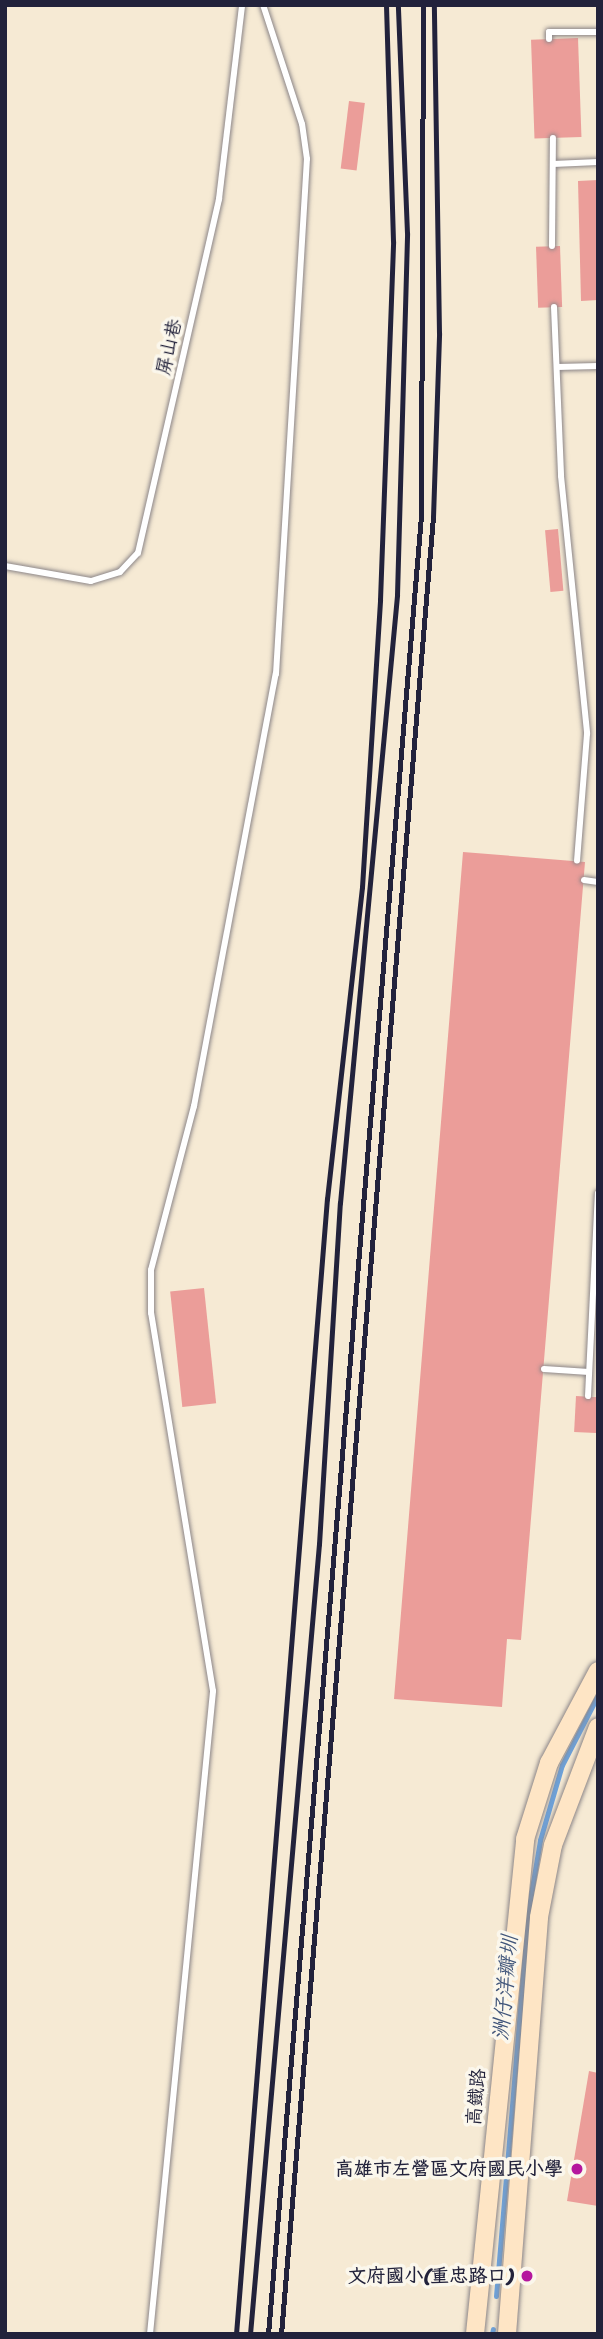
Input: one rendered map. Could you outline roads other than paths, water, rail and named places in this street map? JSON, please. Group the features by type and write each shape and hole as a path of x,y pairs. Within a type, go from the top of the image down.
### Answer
{"street":[{"name":"高鐵路","path":"475,2334 525,1839 549,1763 598,1671"},
{"path":"507,2334 539,1917 553,1844 598,1727"}],"lane":[{"name":"屏山巷","path":"5,566 91,581 120,572 138,553 219,199 242,5"},
{"path":"150,2334 213,1691 151,1313 150,1270 194,1106 276,674 307,159 302,124 263,5"},
{"path":"549,38 549,32 598,32"},
{"path":"552,246 553,138"},
{"path":"553,164 598,162"},
{"path":"554,307 587,734 577,861"},
{"path":"557,367 598,366"},
{"path":"584,880 598,882"},
{"path":"588,1396 598,1193"},
{"path":"590,1336 598,1340"},
{"path":"544,1368 589,1372"}],"waterway":[{"name":"洲仔洋瓣圳","path":"496,2296 528,1912 540,1840 562,1765 598,1695"},
{"name":"洲仔洋瓣圳","path":"492,2334 493,2329"}],"railway":[{"path":"236,2334 327,1199 362,887 380,600 393,241 386,5"},
{"path":"250,2334 319,1544 340,1203 397,595 407,233 398,5"},
{"path":"268,2334 421,516 423,5"},
{"path":"281,2334 433,517 439,333 434,5"}],"place":[{"name":"高雄市左營區文府國民小學","path":"577,2169"},
{"name":"文府國小(重忠路口)","path":"527,2276"}]}
